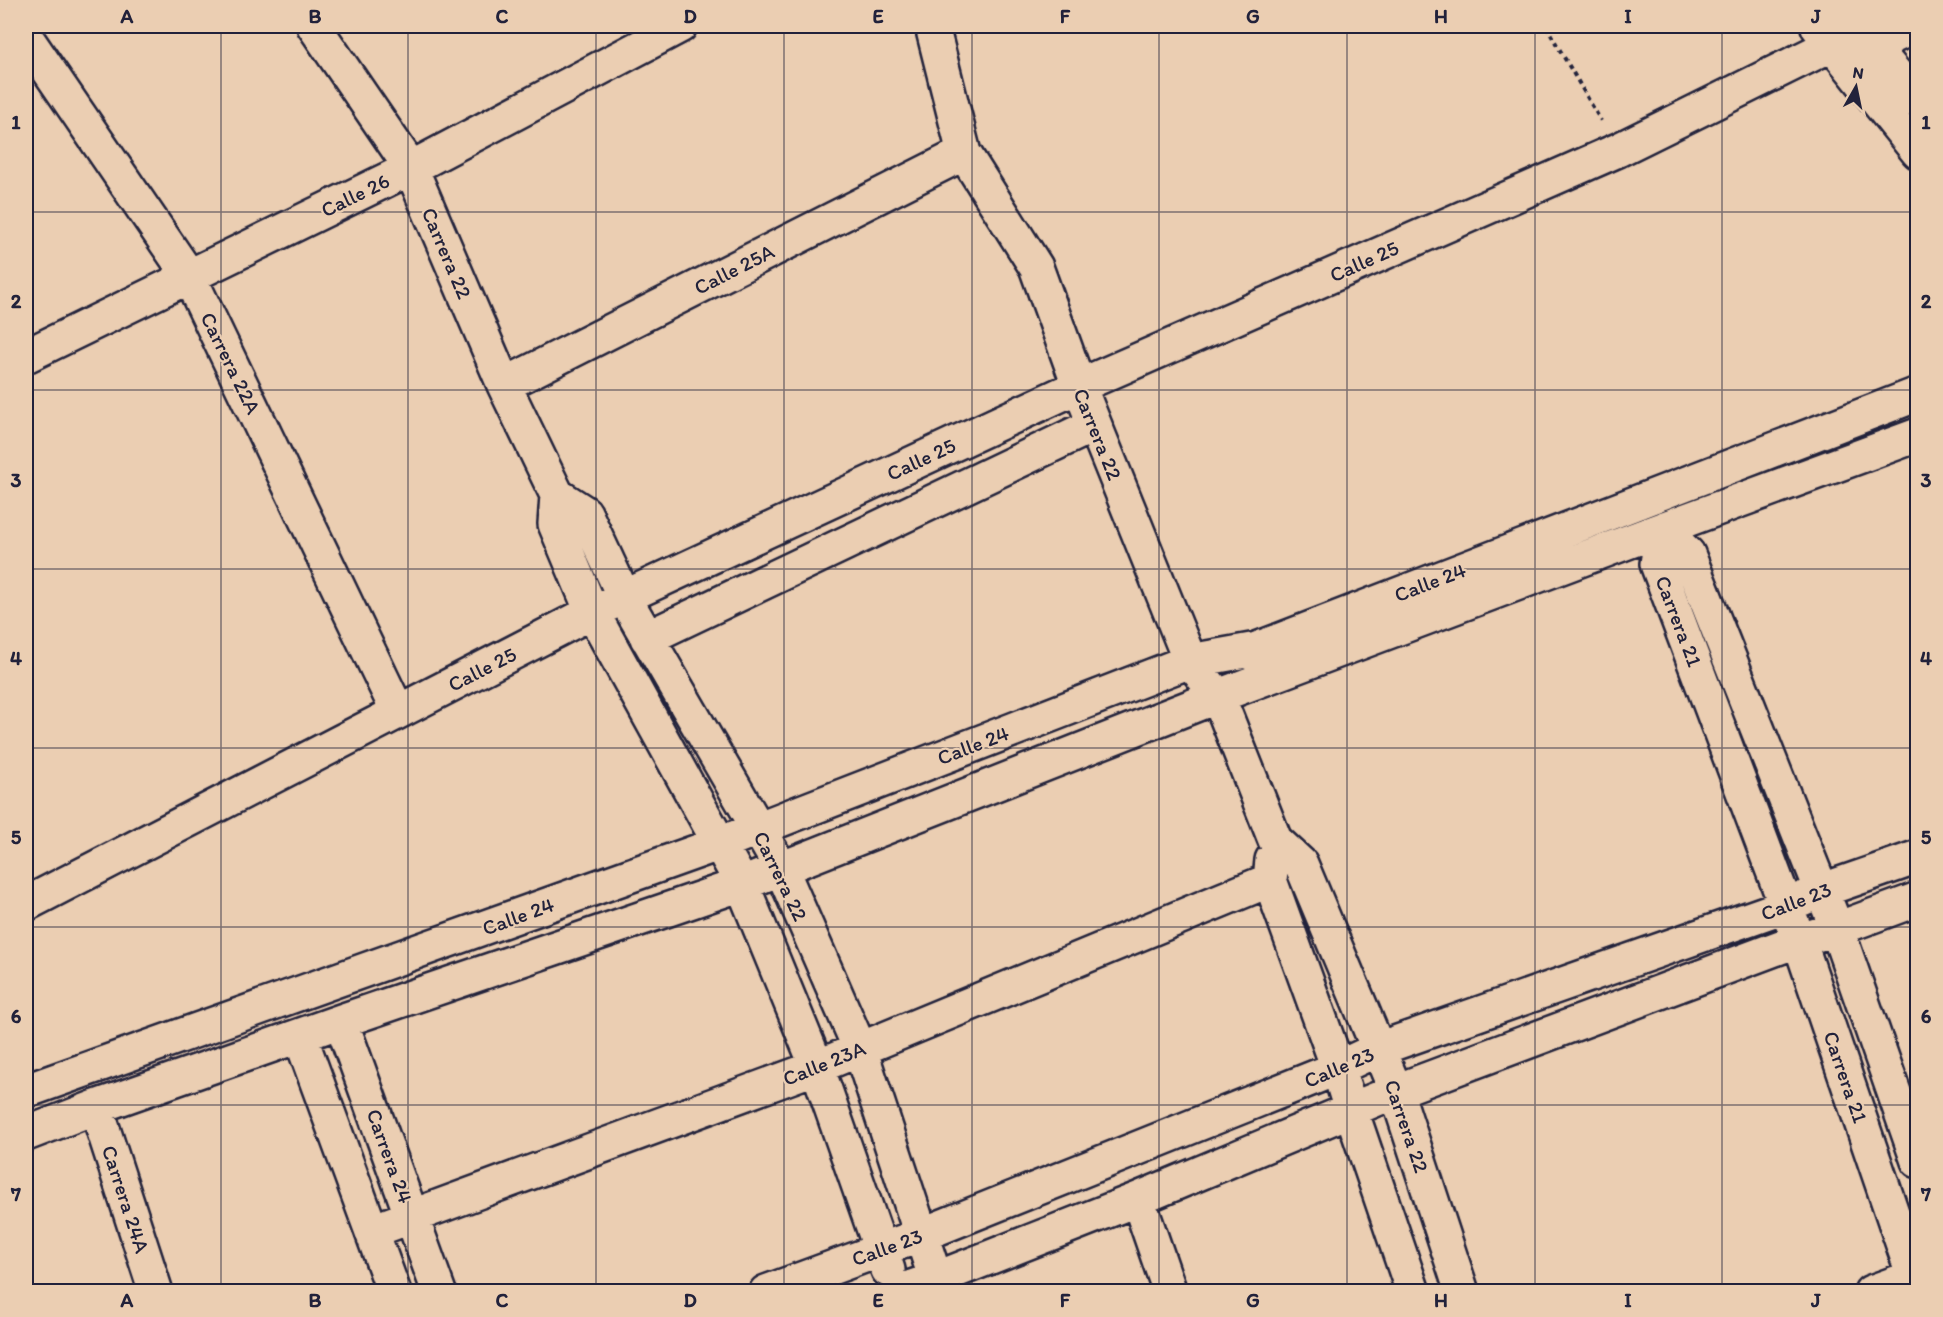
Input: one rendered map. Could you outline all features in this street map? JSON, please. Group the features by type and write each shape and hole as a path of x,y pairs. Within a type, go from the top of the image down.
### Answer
{"street":[{"name":"Carrera 22","path":"314,26 411,168 504,385 557,495 555,524 592,612 742,884 817,1067 896,1292"},
{"name":"Carrera 22","path":"932,26 964,153 1036,267 1094,425 1190,661 1218,696 1275,840 1301,864 1396,1091 1462,1292"},
{"name":"Calle 25","path":"26,904 592,612 1079,386 1618,150 1831,32 1865,36 1916,26"},
{"name":"Calle 26","path":"26,356 411,168 673,27"},
{"path":"1831,32 1917,152"},
{"path":"1865,36 1917,100"},
{"name":"Carrera 22A","path":"26,37 189,276 398,712"},
{"name":"Calle 25A","path":"504,385 964,153"},
{"name":"Calle 24","path":"26,1091 721,843 1190,661 1257,650 1917,394"},
{"path":"647,638 1094,425"},
{"name":"Calle 24","path":"26,1134 96,1107 742,884 1218,696 1917,435"},
{"name":"Carrera 22","path":"557,495 585,513 624,597 781,868 860,1049 938,1285"},
{"name":"Carrera 21","path":"1662,529 1688,554 1838,929 1917,1161"},
{"name":"Carrera 21","path":"1662,529 1657,564 1799,940 1916,1280"},
{"name":"Carrera 22","path":"1275,840 1270,880 1338,1068 1413,1292"},
{"name":"Calle 23","path":"766,1292 921,1235 1338,1068 1378,1049 1785,906 1917,857"},
{"name":"Calle 23A","path":"372,1231 817,1067 1270,880"},
{"name":"Calle 23","path":"896,1292 938,1285 1396,1091 1799,940 1838,929 1917,899"},
{"name":"Carrera 24","path":"341,1022 439,1292"},
{"name":"Carrera 24","path":"300,1036 394,1292"},
{"name":"Carrera 24A","path":"96,1107 156,1292"},
{"path":"1138,1199 1170,1292"},
{"path":"1871,1292 1916,1280"}],"path":[{"path":"1546,26 1618,150"}]}
